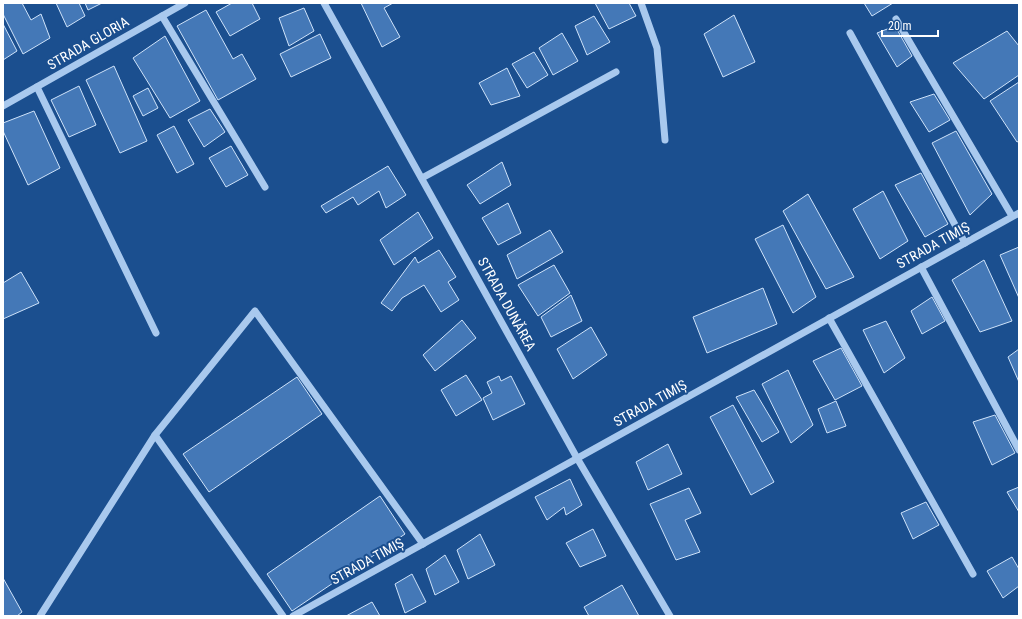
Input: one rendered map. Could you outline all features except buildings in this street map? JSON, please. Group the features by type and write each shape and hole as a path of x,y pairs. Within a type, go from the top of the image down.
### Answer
{"street":[{"name":"STRADA GLORIA","path":"3,106 185,3"},
{"name":"STRADA DUNĂREA","path":"324,3 577,458 670,616"},
{"path":"641,3 657,48 665,140"},
{"path":"162,16 265,188"},
{"path":"896,19 1016,214"},
{"path":"850,33 965,243"},
{"path":"422,178 616,72"},
{"path":"37,87 156,333"},
{"name":"STRADA TIMIȘ","path":"293,616 1016,214"},
{"path":"921,267 1019,450"},
{"path":"40,616 156,435 255,311 423,544"},
{"path":"829,318 973,574"},
{"path":"156,435 283,616"}]}
